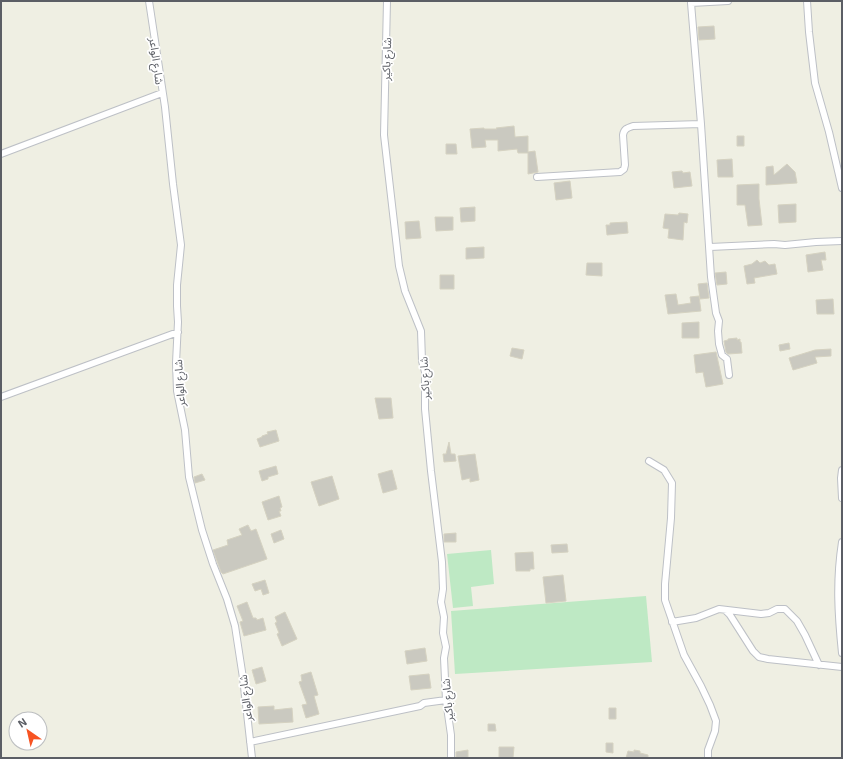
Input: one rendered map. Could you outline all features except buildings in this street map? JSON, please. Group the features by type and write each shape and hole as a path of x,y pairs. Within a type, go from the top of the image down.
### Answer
{"street":[{"name":"شارع الواعر","path":"149,1 165,107 181,245 177,285 177,391 185,430 189,477 205,541 227,599 235,626 243,678 252,758"},
{"name":"شارع باكير","path":"387,1 384,135 399,266 405,291 421,331 422,361 425,372 425,409 442,562 443,589 441,602 444,617 443,633 446,647 444,658 445,700 451,735 451,758"},
{"path":"728,1 691,2 712,277 716,313 719,321 719,344 722,355 727,359 729,375"},
{"path":"807,1 815,83 829,132 842,188"},
{"path":"1,154 162,93"},
{"path":"537,177 620,172 625,165 623,135 627,128 633,126 701,124"},
{"path":"710,247 760,244 785,246 816,242 842,242"},
{"path":"1,397 178,332"},
{"path":"649,461 664,470 672,484 671,518 664,593 678,641 684,655 702,686 716,721 715,731 708,750 708,758"},
{"path":"842,470 842,498"},
{"path":"842,542 837,587 842,653"},
{"path":"672,622 696,618 719,610 761,614 769,613 777,609 785,610 797,621 819,664"},
{"path":"724,610 730,615 753,651 759,656 768,659 842,667"},
{"path":"250,742 420,706 424,703 445,700"}],"green space":[{"path":"491,550 494,584 471,587 473,606 453,608 447,554"},
{"path":"646,596 652,662 455,674 451,611"}]}
